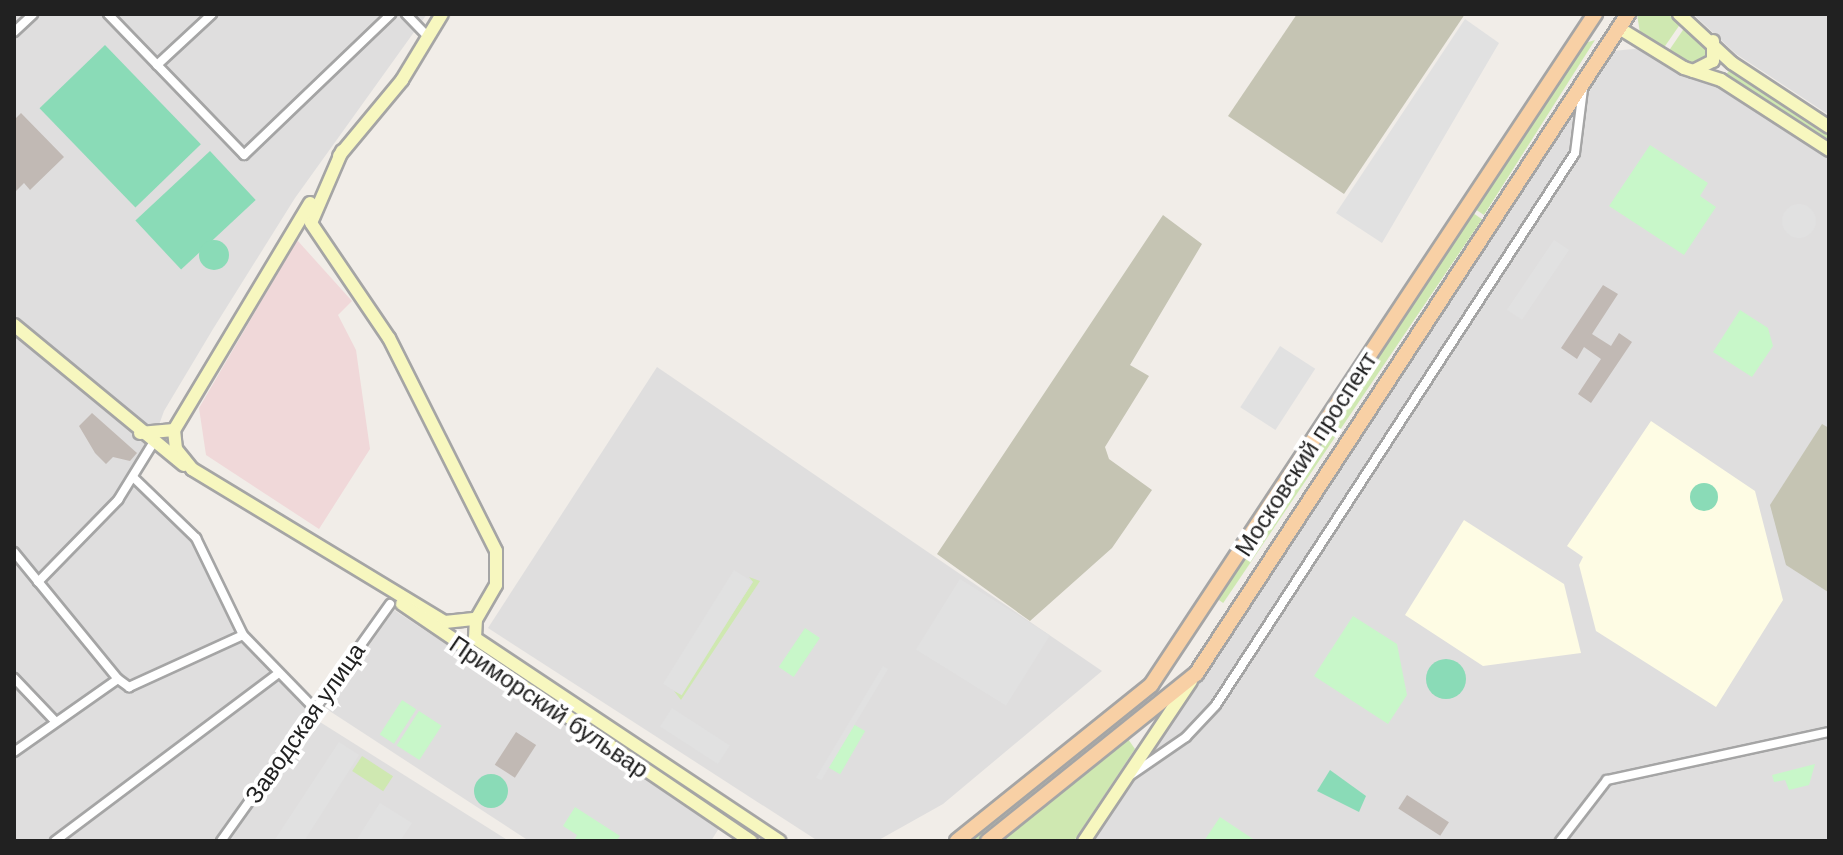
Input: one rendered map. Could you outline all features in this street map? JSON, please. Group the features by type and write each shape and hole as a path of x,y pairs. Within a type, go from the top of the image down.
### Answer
{"main road":[{"path":"192,469 176,449 174,430 342,151 429,38 442,14"},
{"path":"1597,14 1693,71 1721,80 1829,150"},
{"name":"Московский проспект","path":"957,841 1134,705 1188,634 1597,14"},
{"name":"Московский проспект","path":"1084,841 1628,14"},
{"path":"1679,14 1713,41 1732,63 1829,127"},
{"path":"1693,71 1713,61 1713,41"},
{"path":"1721,80 1718,67 1732,63"},
{"path":"14,325 152,445 445,622 476,619 496,585 496,551 389,338 320,241 311,215 342,151"},
{"path":"280,251 297,237 320,241"},
{"path":"137,432 157,437 174,430"},
{"name":"Приморский бульвар","path":"351,567 488,668 746,839"},
{"name":"Приморский бульвар","path":"476,619 478,643 496,657 779,841"},
{"path":"1188,634 1191,654 1211,650"},
{"path":"488,668 496,657"},
{"name":"Московский проспект","path":"988,841 1196,674"},
{"path":"1134,705 1155,695 1160,701 1152,712"},
{"path":"746,839 753,824"}],"street":[{"path":"14,32 33,14"},
{"path":"108,14 244,155 391,14"},
{"path":"157,65 212,14"},
{"path":"406,14 429,38"},
{"path":"1127,778 1167,752 1216,705 1575,153 1585,79"},
{"path":"38,582 133,477 152,445"},
{"path":"133,477 196,538 243,635 315,709"},
{"path":"14,552 118,679 129,687 243,635"},
{"name":"Заводская улица","path":"221,841 390,604"},
{"path":"55,841 279,673"},
{"path":"14,678 55,721"},
{"path":"14,752 118,679"},
{"path":"1560,841 1607,780 1829,732"},
{"path":"1151,740 1154,751 1167,752"}],"shaded area":[{"path":"14,14 427,14 295,198 213,329 164,411 138,483 196,543 240,632 310,707 213,841 14,841"},
{"path":"1297,14 1465,14 1344,194 1228,116"},
{"path":"1693,14 1829,14 1829,115 1736,54"},
{"path":"1465,19 1499,43 1382,243 1336,213"},
{"path":"1643,48 1685,76 1719,86 1829,158 1829,841 1091,841 1613,51"},
{"path":"1799,204 1811,209 1816,221 1811,233 1799,238 1787,233 1782,221 1787,209"},
{"path":"1163,215 1202,244 1130,365 1149,376 1105,447 1109,459 1152,490 1112,548 1030,621 937,554"},
{"path":"297,240 352,301 338,315 356,350 370,449 319,529 206,455 199,408"},
{"path":"1554,240 1569,250 1522,320 1507,310"},
{"path":"1280,346 1315,369 1275,430 1240,407"},
{"path":"657,367 1102,671 943,804 877,841 818,841 488,628"},
{"path":"1651,421 1755,491 1783,600 1716,707 1596,631 1579,565 1583,557 1567,546"},
{"path":"1822,424 1829,428 1828,592 1786,565 1770,505"},
{"path":"1464,520 1564,584 1581,653 1483,666 1405,615"},
{"path":"734,570 753,582 682,695 663,684"},
{"path":"960,579 1050,635 1006,706 916,649"},
{"path":"394,610 721,825 711,841 529,841 325,708"},
{"path":"883,666 888,669 821,781 816,777"},
{"path":"672,708 730,746 718,764 660,726"},
{"path":"312,717 509,841 222,841"},
{"path":"339,742 359,755 304,841 274,841"},
{"path":"380,803 412,823 400,841 356,841"}],"green space":[{"path":"1637,14 1667,14 1681,23 1663,49 1640,33"},
{"path":"1685,27 1708,45 1705,59 1691,66 1668,52"},
{"path":"1595,40 1484,215 1475,209 1585,43"},
{"path":"105,45 201,144 135,207 40,108"},
{"path":"1730,69 1829,136 1825,143 1726,76"},
{"path":"1650,145 1708,183 1700,196 1716,207 1684,255 1609,206"},
{"path":"210,151 256,200 181,270 135,221"},
{"path":"1473,213 1482,219 1223,603 1214,597"},
{"path":"214,240 224,245 229,255 224,265 214,270 204,265 199,255 204,245"},
{"path":"1740,310 1768,328 1773,346 1752,377 1713,352"},
{"path":"1704,483 1714,487 1718,497 1714,507 1704,511 1694,507 1690,497 1694,487"},
{"path":"749,577 760,581 681,700 674,691 680,694 753,582"},
{"path":"1353,616 1397,644 1407,695 1388,724 1314,676"},
{"path":"805,628 820,638 794,677 779,667"},
{"path":"1446,659 1460,665 1466,679 1460,693 1446,699 1432,693 1426,679 1432,665"},
{"path":"527,682 744,823 744,827 524,687"},
{"path":"402,700 416,709 394,744 380,734"},
{"path":"1149,703 980,841 967,841 1140,706"},
{"path":"419,711 442,726 419,760 397,745"},
{"path":"853,724 865,731 840,774 828,767"},
{"path":"1128,739 1135,749 1074,841 1005,841 1002,834"},
{"path":"362,756 393,776 383,791 352,771"},
{"path":"1815,764 1809,785 1789,790 1785,780 1774,782 1772,775"},
{"path":"1330,770 1366,796 1359,812 1317,791"},
{"path":"491,774 503,779 508,791 503,803 491,808 479,803 474,791 479,779"},
{"path":"575,807 620,836 616,841 574,841 577,835 563,826"},
{"path":"1220,817 1256,841 1204,841"}],"building":[{"path":"21,113 64,157 30,190 24,183 14,193 14,120"},
{"path":"1603,285 1618,294 1592,334 1611,346 1619,333 1632,342 1591,403 1578,394 1601,359 1584,347 1577,359 1561,348"},
{"path":"92,413 137,453 130,461 113,457 106,464 95,453 79,426"},
{"path":"516,732 536,745 515,778 495,765"},
{"path":"1407,795 1449,822 1440,836 1398,808"}]}
